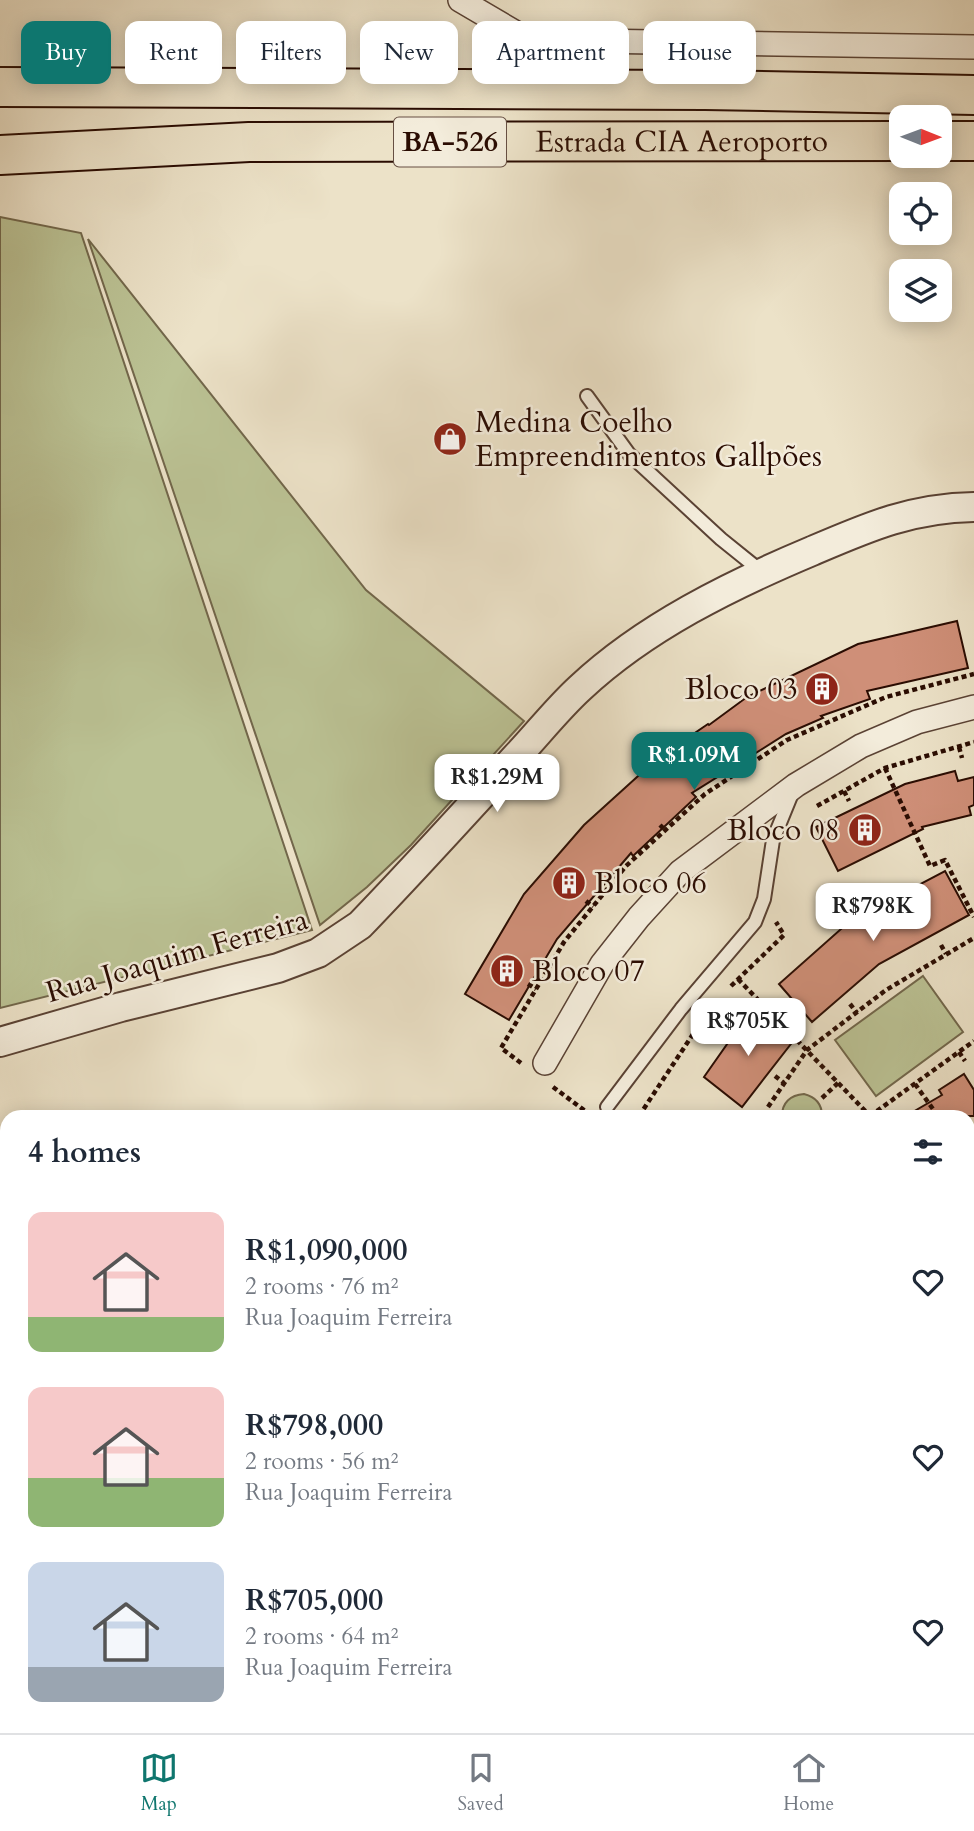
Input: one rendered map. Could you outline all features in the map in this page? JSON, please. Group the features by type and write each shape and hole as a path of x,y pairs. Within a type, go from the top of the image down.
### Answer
{"highway":[{"name":"Estrada CIA Aeroporto","path":"0,87 705,90 974,95"},
{"name":"Estrada CIA Aeroporto","path":"0,155 250,142 889,141"},
{"path":"952,141 974,141"}],"street":[{"path":"460,0 528,40 974,47"},
{"name":"Rua Joaquim Ferreira","path":"0,1042 121,1007 278,968 318,953 340,941 390,894 580,687 628,649 676,618 762,572 871,526 915,512 974,507"},
{"path":"545,1063 603,964 639,917 680,872 796,785 861,746 917,722 974,707"}],"lane":[{"path":"587,396 629,454 721,539 762,572"},
{"path":"607,1107 681,1009 755,922 764,899 773,840 796,785"}],"path":[{"path":"931,678 933,685"},
{"path":"832,713 835,719"},
{"path":"959,747 962,758"},
{"path":"741,761 745,768"},
{"path":"885,768 930,866 945,860 974,917"},
{"path":"844,791 849,801"},
{"path":"660,825 665,830"},
{"path":"586,901 593,907"},
{"path":"768,1107 807,1050 886,990 974,938"},
{"path":"941,945 946,954"},
{"path":"738,979 864,1110"},
{"path":"528,984 536,989"},
{"path":"850,1004 857,1013"},
{"path":"878,1110 974,1041"},
{"path":"959,1052 965,1061"},
{"path":"775,1076 785,1083"},
{"path":"822,1098 838,1083"},
{"path":"915,1084 934,1110"}],"green space":[{"path":"0,217 81,233 312,930 0,1008"},
{"path":"88,239 366,590 524,721 411,845 367,887 320,925"},
{"path":"923,976 963,1032 876,1096 835,1040"},
{"path":"804,1094 812,1097 821,1110 783,1110 788,1100"}],"building":[{"path":"957,621 968,668 867,691 870,699 821,716 823,718 786,734 692,793 696,797 633,856 631,853 557,939 509,1020 465,994 524,894 584,825 658,758 747,697 858,644"},
{"path":"955,771 958,781 974,777 974,805 969,807 971,815 922,827 923,829 838,871 816,827 905,784"},
{"path":"945,871 969,915 879,964 812,1022 779,984 850,921"},
{"path":"751,1010 794,1040 742,1107 704,1077"},
{"path":"964,1074 974,1090 974,1110 916,1110 942,1095 939,1090"}],"place":[{"name":"Medina Coelho Empreendimentos Gallpões","path":"450,439"},
{"name":"Bloco 03","path":"822,689"},
{"name":"Bloco 08","path":"865,830"},
{"name":"Bloco 06","path":"569,883"},
{"name":"Bloco 07","path":"507,971"}]}
